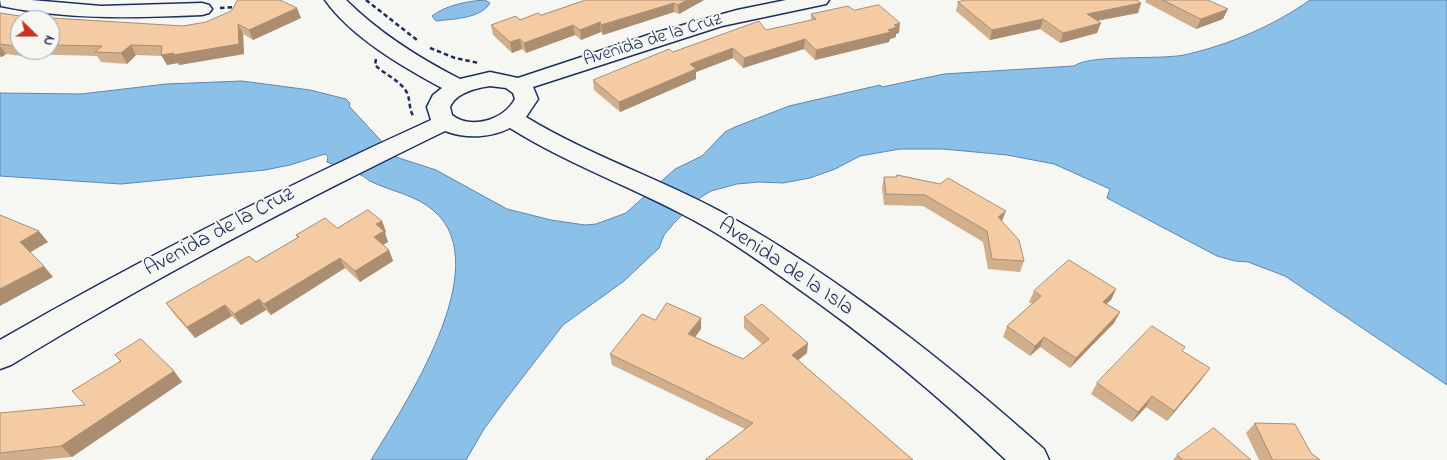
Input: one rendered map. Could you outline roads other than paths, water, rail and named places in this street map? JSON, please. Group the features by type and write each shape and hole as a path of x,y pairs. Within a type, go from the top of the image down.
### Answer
{"street":[{"path":"1,0 38,7 92,11 152,12 202,9"},
{"path":"335,0 360,22 418,66 458,88"},
{"path":"746,13 766,0"},
{"name":"Avenida de la Cruz","path":"518,85 623,49 746,13 819,0"},
{"path":"490,79 518,85 524,91 527,98 526,105 512,119 502,124 477,129 459,128 445,122 440,115 439,108 442,100 468,83 490,79"},
{"name":"Avenida de la Isla","path":"512,119 548,142 704,215 766,251 909,354 987,419 1031,460"},
{"name":"Avenida de la Cruz","path":"0,356 118,287 228,227 334,174 445,122"}],"water":[{"path":"485,0 490,3 486,8 473,15 436,21 432,16 457,4"},
{"path":"1310,0 1447,0 1447,385 1285,276 1248,262 1217,256 1107,198 1110,189 1054,164 1007,155 943,149 900,149 860,156 835,169 810,178 783,183 759,182 737,184 711,191 701,197 675,222 664,235 659,248 624,281 563,325 484,429 466,460 371,460 422,372 451,300 456,266 451,235 434,211 412,197 371,182 363,176 327,162 328,157 325,154 290,165 265,170 121,184 0,176 0,93 81,94 166,84 242,81 310,90 346,99 350,103 349,106 396,157 436,170 507,209 551,220 585,225 596,224 626,213 675,169 702,156 725,132 789,106 880,85 882,87 944,74 1074,66 1082,62 1094,60 1184,55 1250,34"}]}
